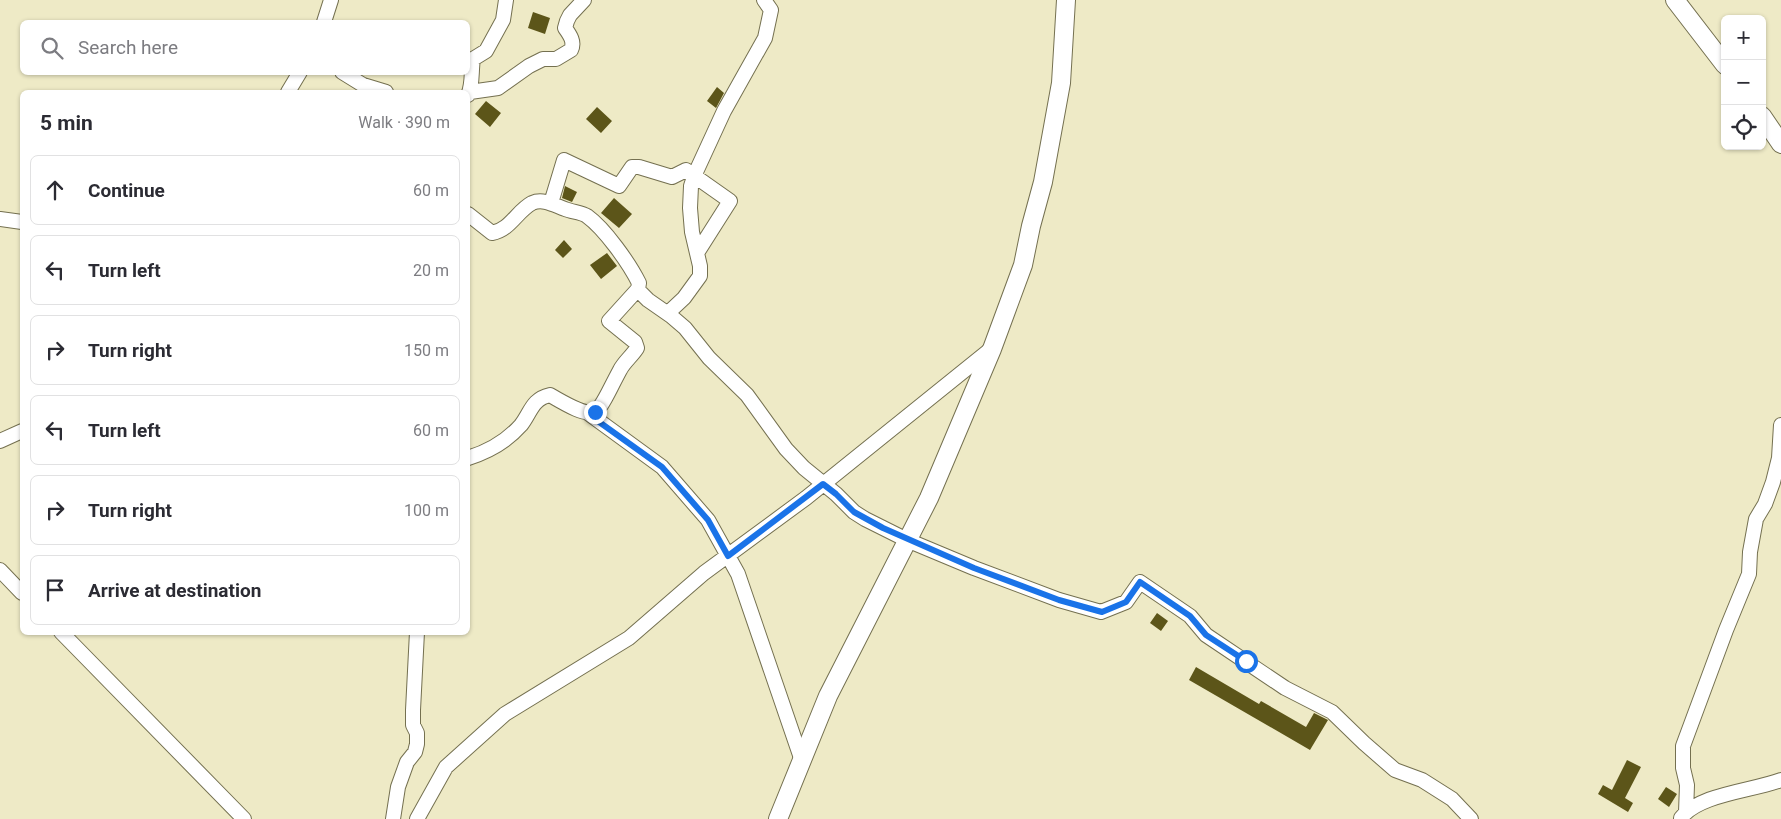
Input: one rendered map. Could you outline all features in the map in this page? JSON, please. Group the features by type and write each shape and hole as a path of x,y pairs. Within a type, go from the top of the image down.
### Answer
{"street":[{"path":"325,20 331,0"},
{"path":"469,90 473,59 486,51 503,20 506,0"},
{"path":"470,93 498,88 529,66 543,59 556,58 571,50 573,44 571,36 565,28 566,21 584,0"},
{"path":"668,313 684,298 700,276 701,271 692,232 690,208 694,175 720,118 765,38 771,13 770,7 764,0"},
{"path":"778,819 828,696 929,498 992,349 1023,265 1043,182 1061,83 1066,0"},
{"path":"1675,0 1722,60"},
{"path":"289,90 298,75"},
{"path":"347,75 363,85 379,90"},
{"path":"1766,122 1781,144"},
{"path":"551,203 564,160 619,186 632,168 639,167 672,178 686,170 730,201 697,253"},
{"path":"470,216 492,233 498,232 506,226 533,202 551,203 566,210 586,215 615,246 640,283 638,289 608,321 635,342 637,348 621,368 605,400 595,412 588,414"},
{"path":"0,219 20,222"},
{"path":"638,289 648,300 668,313 685,328 709,358 747,394 786,449 804,468 836,494 854,512 907,540 974,568 1059,600 1102,612 1126,602 1140,582 1190,616 1206,635 1285,688 1332,712 1364,744 1396,770 1422,780 1452,799 1471,819"},
{"path":"417,819 446,768 505,714 629,638 704,573 823,484 992,349"},
{"path":"470,457 485,452 512,434 521,425 535,402 550,395 574,409 588,414 662,467 708,520 738,574 802,758"},
{"path":"1683,816 1687,785 1683,768 1683,746 1749,574 1750,552 1756,519 1766,504 1774,482 1779,458 1781,425"},
{"path":"0,441 20,431"},
{"path":"0,570 20,591"},
{"path":"64,635 244,819"},
{"path":"393,819 398,787 407,762 415,752 417,744 417,733 413,725 417,635"},
{"path":"1683,816 1713,798 1761,787 1781,780"}],"building":[{"path":"533,12 550,18 545,34 528,28"},
{"path":"717,87 724,93 716,108 707,101"},
{"path":"486,101 501,113 490,127 475,114"},
{"path":"597,107 612,121 601,133 586,119"},
{"path":"565,186 577,192 572,202 562,198"},
{"path":"614,198 632,214 619,228 601,213"},
{"path":"564,240 572,249 563,258 555,250"},
{"path":"607,253 617,266 601,279 590,265"},
{"path":"1157,613 1168,621 1161,631 1150,623"},
{"path":"1196,667 1259,704 1261,701 1306,727 1314,713 1328,720 1310,750 1189,680"},
{"path":"1627,760 1641,767 1625,798 1633,803 1628,812 1598,794 1603,785 1612,790"},
{"path":"1666,787 1677,794 1669,807 1658,799"}],"route":[{"path":"595,412 588,414 662,467 708,520 728,556 823,484 854,512 907,540 1059,600 1102,612 1126,602 1140,582 1190,616 1206,635 1246,661"}]}
